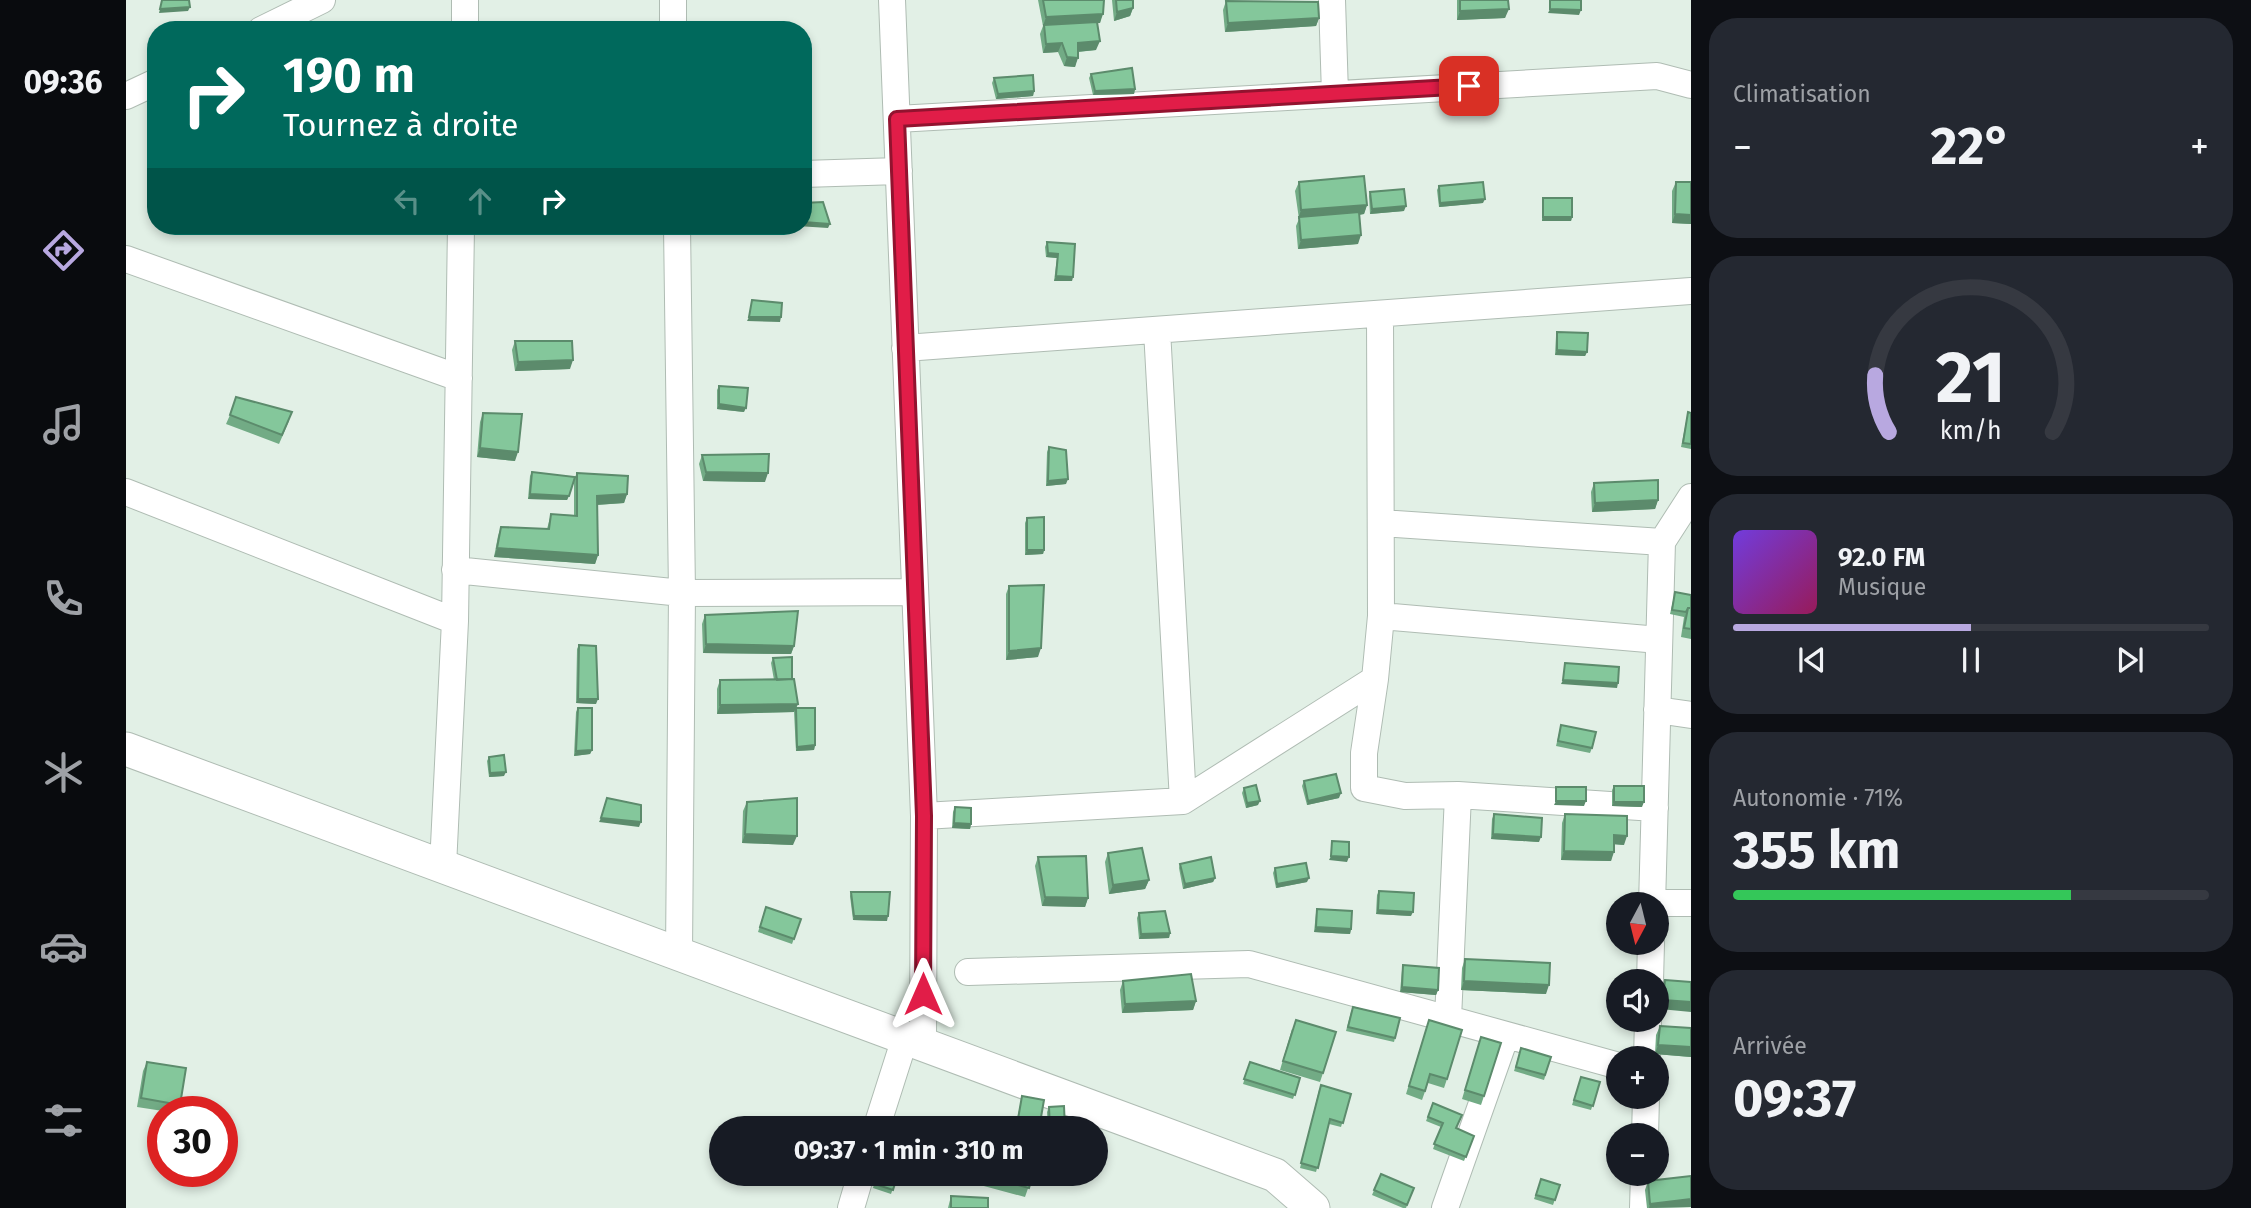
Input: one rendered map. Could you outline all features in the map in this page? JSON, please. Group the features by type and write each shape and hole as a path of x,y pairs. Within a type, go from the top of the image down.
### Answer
{"street":[{"path":"279,21 322,0"},
{"path":"465,0 465,21"},
{"path":"673,0 673,21"},
{"path":"882,1116 914,1041 924,816 892,0"},
{"path":"1332,0 1335,94"},
{"path":"897,119 1657,76 1691,85"},
{"path":"126,96 147,86"},
{"path":"812,174 899,171"},
{"path":"443,866 455,621 461,235"},
{"path":"677,235 682,593 680,954"},
{"path":"126,259 459,378"},
{"path":"905,348 1691,291"},
{"path":"1380,314 1381,616 1364,753 1364,788 1405,796 1458,796 1655,808"},
{"path":"1157,330 1184,801"},
{"path":"126,492 455,621"},
{"path":"1652,892 1662,542 1690,500"},
{"path":"1381,523 1662,542"},
{"path":"455,570 682,593 915,592"},
{"path":"1381,616 1659,640"},
{"path":"924,816 1184,801 1375,679"},
{"path":"1657,710 1691,715"},
{"path":"126,749 1275,1175 1313,1208"},
{"path":"1448,1019 1458,796"},
{"path":"1670,904 1691,903"},
{"path":"968,972 1249,964 1606,1062"},
{"path":"1445,1208 1506,1035"},
{"path":"850,1208 857,1186"},
{"path":"1643,1208 1644,1186"}],"building":[{"path":"162,0 189,0 190,7 160,9"},
{"path":"1043,0 1104,0 1103,14 1046,17"},
{"path":"1116,0 1133,0 1133,8 1117,12"},
{"path":"1460,0 1508,0 1509,9 1460,11"},
{"path":"1550,0 1581,0 1581,10 1550,9"},
{"path":"1226,1 1318,2 1319,18 1228,23"},
{"path":"1097,22 1100,41 1078,43 1078,58 1067,57 1062,43 1046,44 1044,25"},
{"path":"1132,68 1135,89 1095,91 1091,74"},
{"path":"1033,75 1034,91 998,94 994,78"},
{"path":"1364,176 1367,205 1301,210 1299,182"},
{"path":"1483,182 1485,199 1440,203 1439,186"},
{"path":"1676,182 1691,182 1691,215 1675,214"},
{"path":"1404,189 1406,206 1372,209 1370,192"},
{"path":"1543,198 1572,198 1572,217 1543,217"},
{"path":"823,202 830,224 812,223 812,203"},
{"path":"1359,212 1361,235 1301,240 1299,217"},
{"path":"1047,242 1075,244 1073,277 1056,276 1058,254 1048,253"},
{"path":"752,300 782,303 781,317 749,317"},
{"path":"1557,332 1588,333 1587,352 1557,350"},
{"path":"515,341 572,341 573,360 518,362"},
{"path":"719,386 748,388 746,408 719,404"},
{"path":"236,397 292,412 282,435 230,415"},
{"path":"1688,412 1691,413 1691,444 1683,443"},
{"path":"483,413 522,414 518,452 480,448"},
{"path":"1049,447 1066,450 1068,479 1048,481"},
{"path":"769,454 768,473 706,472 702,455"},
{"path":"532,472 575,477 569,496 530,494"},
{"path":"577,473 628,476 627,494 597,496 598,555 497,548 501,527 549,529 551,514 577,516"},
{"path":"1658,480 1658,500 1595,503 1594,483"},
{"path":"1044,517 1044,550 1027,550 1027,518"},
{"path":"1044,585 1041,648 1009,651 1009,586"},
{"path":"1675,592 1691,595 1691,608 1686,612 1672,610"},
{"path":"1688,608 1691,608 1691,629 1684,628"},
{"path":"798,611 794,646 706,644 705,615"},
{"path":"579,645 596,646 598,699 578,699"},
{"path":"792,657 792,679 777,680 773,658"},
{"path":"1565,663 1619,667 1618,683 1563,680"},
{"path":"794,679 798,704 720,705 720,680"},
{"path":"578,708 592,708 592,750 576,751"},
{"path":"796,708 815,708 815,745 797,747"},
{"path":"1561,725 1596,732 1592,748 1558,741"},
{"path":"504,755 506,772 490,773 489,757"},
{"path":"1336,774 1341,793 1308,801 1304,781"},
{"path":"1256,785 1260,801 1247,803 1244,788"},
{"path":"1614,786 1644,786 1644,802 1614,802"},
{"path":"1556,787 1586,787 1586,801 1556,801"},
{"path":"607,798 641,805 641,822 601,818"},
{"path":"797,798 797,836 745,834 747,802"},
{"path":"955,807 971,808 971,824 954,823"},
{"path":"1494,814 1542,818 1541,837 1493,834"},
{"path":"1565,814 1627,816 1627,836 1614,835 1614,852 1564,851"},
{"path":"1332,841 1349,842 1349,857 1331,856"},
{"path":"1142,848 1149,880 1113,885 1108,853"},
{"path":"1086,856 1088,898 1045,897 1038,857"},
{"path":"1211,857 1215,878 1185,884 1180,864"},
{"path":"1306,863 1309,878 1277,884 1275,868"},
{"path":"1379,891 1414,893 1413,912 1378,910"},
{"path":"851,892 890,892 888,916 854,916"},
{"path":"766,907 801,919 794,939 760,927"},
{"path":"1317,909 1352,911 1351,929 1316,927"},
{"path":"1165,911 1170,933 1141,934 1139,913"},
{"path":"1465,959 1550,963 1549,985 1464,981"},
{"path":"1403,965 1439,968 1438,990 1402,987"},
{"path":"1191,974 1196,1001 1125,1004 1123,981"},
{"path":"1669,980 1691,982 1691,1002 1669,1000"},
{"path":"1353,1007 1400,1018 1395,1038 1348,1027"},
{"path":"1296,1020 1336,1032 1323,1073 1283,1061"},
{"path":"1429,1020 1462,1030 1447,1079 1430,1074 1425,1091 1409,1086"},
{"path":"1669,1027 1691,1028 1691,1047 1658,1045 1659,1032 1669,1032"},
{"path":"1481,1037 1501,1043 1484,1096 1465,1090"},
{"path":"1521,1048 1551,1057 1545,1075 1516,1067"},
{"path":"147,1062 186,1068 181,1096 141,1098"},
{"path":"1250,1062 1300,1078 1295,1095 1244,1079"},
{"path":"1581,1077 1600,1082 1593,1106 1574,1100"},
{"path":"1321,1085 1351,1094 1343,1123 1330,1119 1318,1168 1301,1163"},
{"path":"1022,1096 1044,1100 1041,1116 1019,1116"},
{"path":"1433,1103 1462,1115 1456,1128 1474,1136 1466,1157 1434,1144 1443,1123 1428,1117"},
{"path":"1064,1106 1064,1116 1049,1116 1049,1107"},
{"path":"1381,1174 1414,1188 1407,1205 1374,1190"},
{"path":"1691,1176 1691,1199 1650,1204 1648,1186 1669,1186 1669,1179"},
{"path":"1541,1179 1560,1185 1555,1200 1536,1195"},
{"path":"951,1196 988,1198 988,1208 951,1208"}],"route":[{"path":"923,994 924,816 897,119 1469,86"}]}
